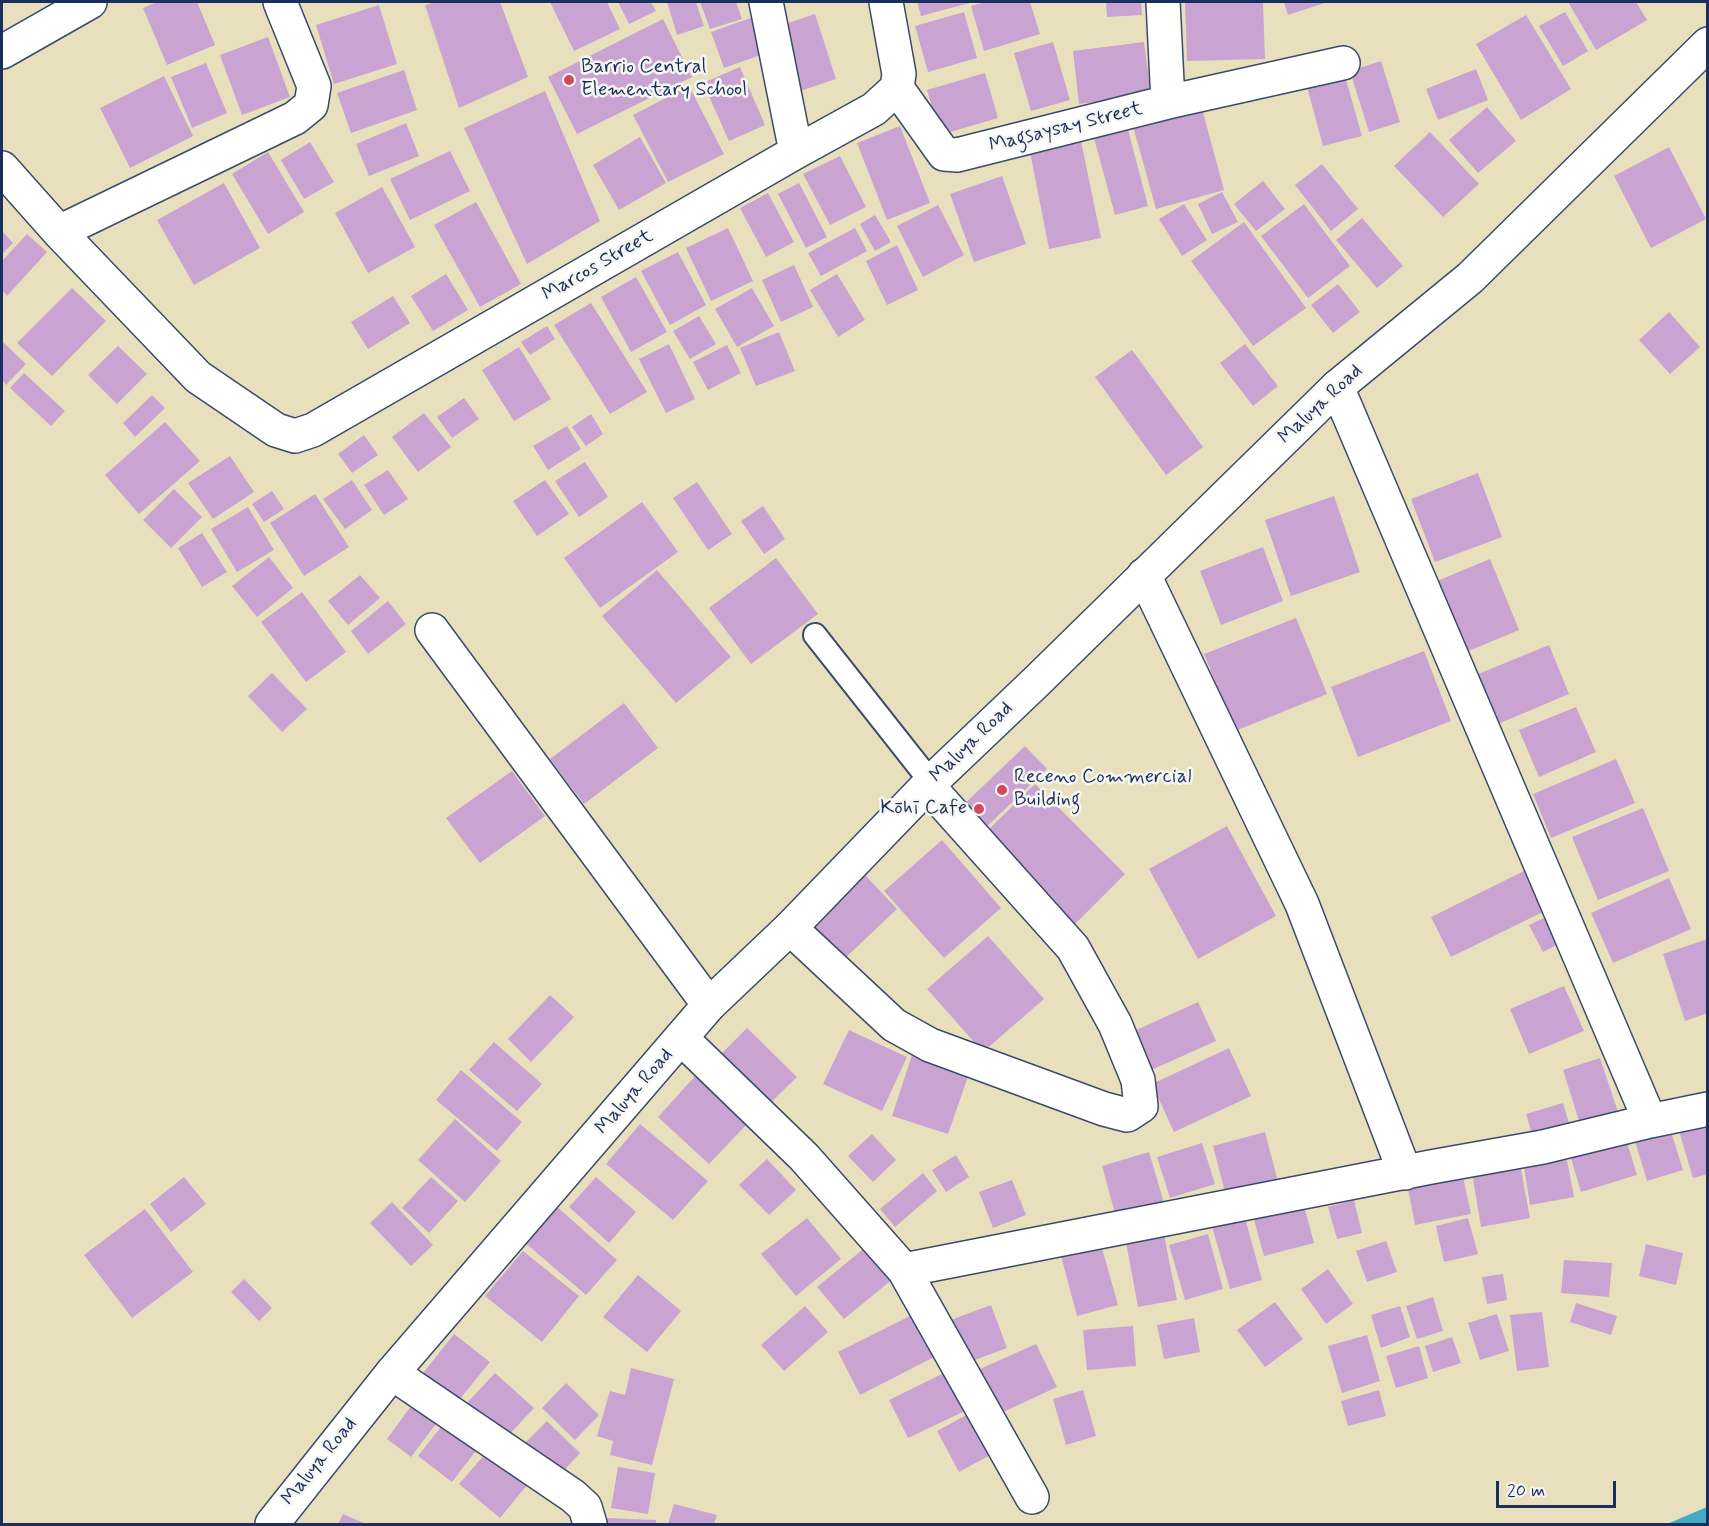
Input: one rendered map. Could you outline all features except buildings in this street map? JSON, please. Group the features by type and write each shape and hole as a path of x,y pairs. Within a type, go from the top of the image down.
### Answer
{"street":[{"path":"2,52 90,2"},
{"path":"2,168 59,232 295,118 311,105 314,86 280,2"},
{"path":"766,2 796,152"},
{"path":"886,2 899,74 897,88"},
{"name":"Magsaysay Street","path":"897,88 944,154 957,155 1168,102 1163,2"},
{"name":"Maluya Road","path":"272,1524 392,1373 709,1005 790,928 929,784 1337,387 1470,278 1707,44"},
{"path":"1168,102 1343,63"},
{"name":"Marcos Street","path":"59,232 198,377 276,430 295,436 313,430 874,109 897,88"},
{"path":"1337,387 1650,1121"},
{"path":"1144,575 1302,903 1405,1173"},
{"path":"432,630 709,1005"},
{"path":"790,928 894,1025 930,1046 1104,1109 1127,1115 1141,1106 1138,1080 1115,1024 1073,948 929,784"},
{"path":"681,1038 804,1157 904,1270 1032,1497"},
{"path":"904,1270 1543,1147 1707,1109"},
{"path":"392,1373 573,1496 585,1507 590,1524"}],"lane":[{"path":"815,635 929,784"}],"water":[{"path":"1707,1507 1707,1524 1667,1524"}],"place":[{"name":"Barrio Central Elementary School","path":"569,80"},
{"name":"Receno Commercial Building","path":"1002,790"},
{"name":"Kōhī Cafe","path":"979,809"}]}
